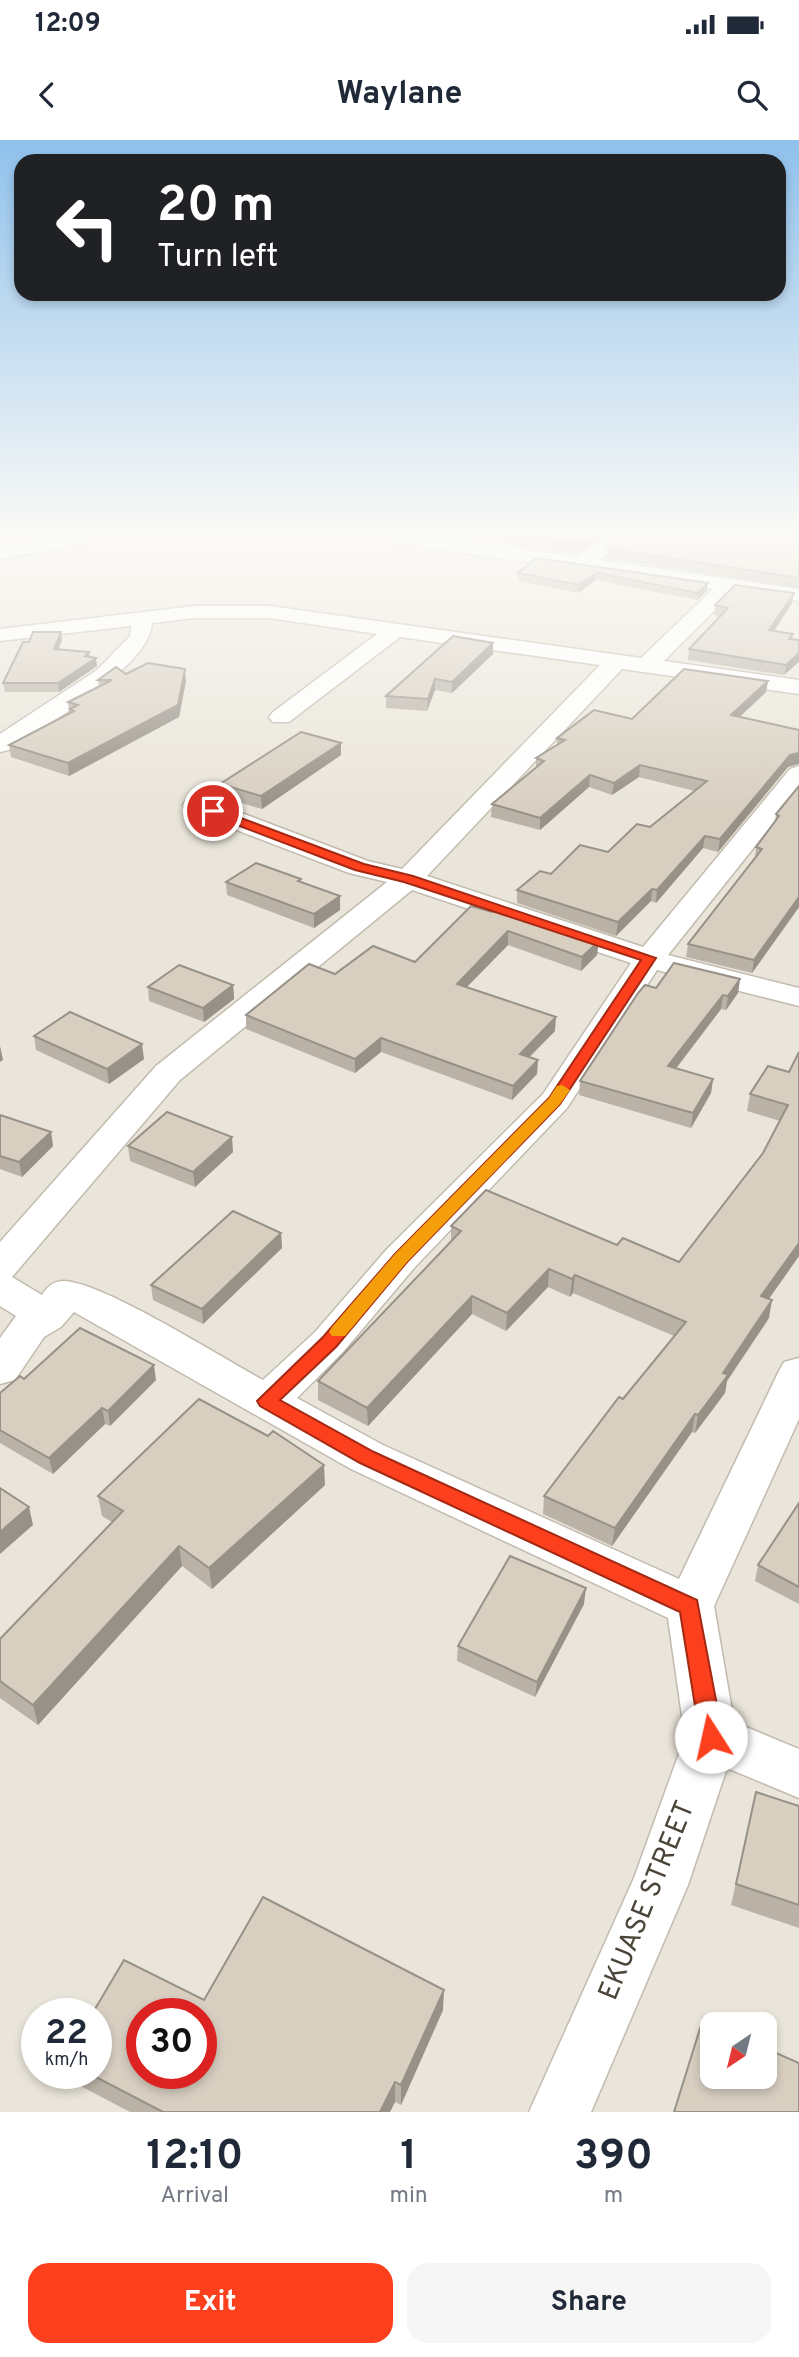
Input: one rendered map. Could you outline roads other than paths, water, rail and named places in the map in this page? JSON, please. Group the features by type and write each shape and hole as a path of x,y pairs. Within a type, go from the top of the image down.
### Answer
{"street":[{"path":"0,635 71,626"},
{"path":"0,745 105,675 141,637 142,626"},
{"path":"363,626 799,687"},
{"path":"646,666 686,626"},
{"path":"281,717 396,631"},
{"path":"0,1267 168,1073 408,879 616,662"},
{"path":"267,1401 329,1342 401,1258 555,1101 649,958 799,774"},
{"path":"195,805 359,867 408,879 649,958 799,997"},
{"path":"0,1287 47,1317"},
{"path":"0,1369 30,1327 47,1317 63,1295 88,1302 367,1457 690,1606 799,1373"},
{"name":"EKUASE STREET","path":"559,2112 660,1885 711,1737 690,1606"},
{"path":"711,1737 799,1774"}]}
